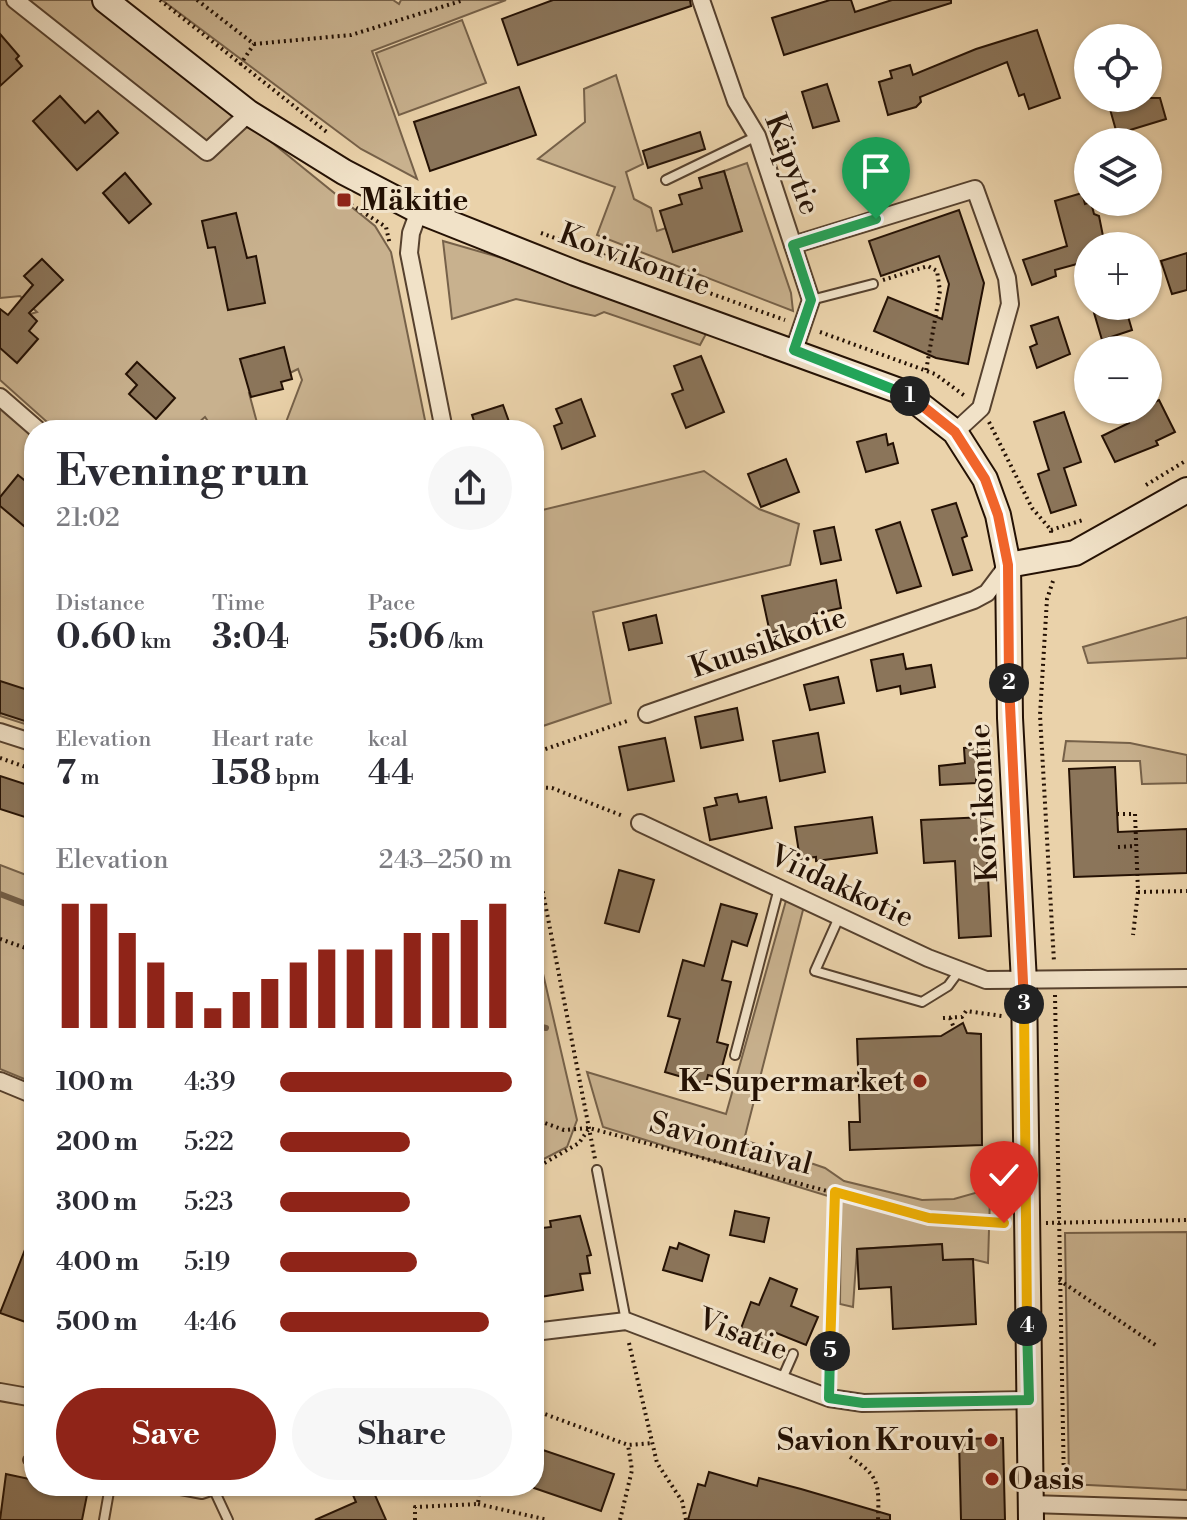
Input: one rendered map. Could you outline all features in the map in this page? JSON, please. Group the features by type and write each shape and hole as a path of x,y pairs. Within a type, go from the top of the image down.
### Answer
{"main road":[{"name":"Koivikontie","path":"105,0 249,113 344,172 419,211 575,273 794,350 905,393 955,432 985,479 998,515 1008,565 1010,718 1024,982 1031,1512"},
{"path":"1008,565 1075,553 1187,490"}],"street":[{"path":"15,0 207,152 249,113"},
{"name":"Käpytie","path":"701,0 736,101 757,136 811,300"},
{"path":"793,245 975,189 1007,278 1010,304 981,408 955,432"},
{"path":"419,211 411,233 409,253 442,420"},
{"path":"794,350 811,300"},
{"path":"0,397 26,420"},
{"name":"Kuusikkotie","path":"647,714 974,600 987,593 1008,565"},
{"path":"0,732 24,740"},
{"name":"Viidakkotie","path":"640,823 986,980 1187,978"},
{"path":"0,1081 24,1091"},
{"name":"Visatie","path":"544,1331 626,1321 829,1398 863,1403 1029,1400"},
{"path":"0,1392 24,1396"},
{"path":"1031,1512 1064,1504 1187,1509"}],"lane":[{"path":"666,180 757,136"},
{"path":"811,300 873,284"},
{"path":"735,1055 779,887"},
{"path":"840,914 815,971 922,1002 948,986 959,970"},
{"path":"597,1170 626,1321"},
{"path":"782,1379 793,1354"},
{"path":"104,1520 108,1496"},
{"path":"218,1496 228,1520"}],"path":[{"path":"160,0 336,140"},
{"path":"197,0 254,44 351,35 464,0"},
{"path":"240,65 254,44"},
{"path":"873,284 928,266 937,271 940,291 926,371"},
{"path":"1139,489 1187,460"},
{"path":"1051,530 1071,526 1093,515"},
{"name":"Koivikontie","path":"1055,575 1047,599 1040,715 1055,980 1064,1504"},
{"path":"544,750 647,714"},
{"path":"0,758 24,766"},
{"path":"544,789 570,794 640,823"},
{"path":"1117,814 1135,814 1138,892 1133,935"},
{"path":"1118,847 1136,846"},
{"path":"1138,892 1187,891"},
{"path":"544,898 597,1170"},
{"path":"0,939 24,947"},
{"path":"943,1018 962,1017 966,1011 1002,1016"},
{"path":"950,1018 954,1028"},
{"name":"Saviontaival","path":"544,1123 564,1130 589,1128 929,1218 1004,1223"},
{"path":"544,1163 579,1143 589,1128"},
{"path":"829,1398 835,1192"},
{"path":"1057,1223 1187,1220"},
{"path":"1058,1280 1157,1346"},
{"path":"626,1321 657,1463 682,1501 686,1520"},
{"path":"544,1414 628,1445 653,1443"},
{"path":"620,1520 632,1470 628,1445"},
{"path":"850,1457 872,1471 879,1492 878,1520"},
{"path":"478,1504 479,1496"},
{"path":"415,1520 415,1507 478,1504 548,1520"},
{"path":"526,1513 526,1520"}],"shaded area":[{"path":"0,0 96,0 375,226 391,252 425,420 287,420 302,380 298,369 249,393 256,420 207,420 205,417 202,420 45,420 0,380 0,337 18,318 37,312 20,296 0,298"},
{"path":"162,0 393,0 399,4 401,0 506,0 372,51 417,179 361,149"},
{"path":"462,20 486,83 399,115 376,53"},
{"path":"616,75 643,164 626,172 634,199 651,208 657,231 666,228 673,252 742,231 724,171 747,163 791,293 793,311 597,235 615,187 538,159 585,122 584,89"},
{"path":"443,241 502,258 707,332 700,345 604,312 595,316 516,299 452,319"},
{"path":"0,405 24,425 24,724 0,716"},
{"path":"704,471 759,509 799,524 790,565 593,612 611,703 544,726 544,510"},
{"path":"1187,617 1187,658 1088,663 1083,647"},
{"path":"1066,741 1130,743 1187,755 1187,783 1142,784 1140,761 1063,761"},
{"path":"0,865 24,874 24,1079 0,1069"},
{"path":"787,897 804,906 744,1140 825,1168 844,1181 922,1200 954,1199 982,1191 990,1197 988,1263 972,1259 943,1260 941,1244 857,1249 853,1307 840,1304 841,1200 603,1127 587,1072 726,1114"},
{"path":"544,978 577,1120 567,1147 544,1159"},
{"path":"1187,1232 1187,1490 1069,1484 1065,1233"}],"building":[{"path":"553,0 690,0 691,6 518,65 502,19"},
{"path":"830,0 851,0 855,12 892,0 951,0 951,3 784,55 772,18"},
{"path":"1037,30 1060,98 1029,109 1024,94 1019,96 1007,62 920,97 921,102 916,107 888,115 879,82 892,78 890,71 910,65 913,75 976,49"},
{"path":"0,34 19,56 16,59 22,66 0,86"},
{"path":"827,84 839,121 813,128 802,92"},
{"path":"519,87 536,135 430,171 414,122"},
{"path":"60,96 85,123 98,111 118,133 77,170 33,121"},
{"path":"1162,105 1166,119 1137,128 1115,128 1111,112 1162,112"},
{"path":"700,132 705,149 648,168 643,151"},
{"path":"724,171 742,231 673,252 660,211 682,204 679,195 702,188 699,178"},
{"path":"125,173 151,204 129,223 103,193"},
{"path":"1074,195 1074,216 1099,216 1102,232 1074,232 1074,265 1055,270 1056,276 1032,285 1023,260 1067,246 1055,201"},
{"path":"959,210 984,283 968,364 936,358 874,331 888,297 942,319 949,284 939,256 881,276 869,241"},
{"path":"236,213 247,258 256,256 265,303 228,310 215,247 208,248 202,221"},
{"path":"1187,253 1187,290 1172,294 1162,261"},
{"path":"42,259 63,280 29,313 37,321 29,331 38,339 17,363 0,348 0,309 8,315 33,285 24,276"},
{"path":"1058,317 1070,354 1037,368 1030,347 1037,344 1031,326"},
{"path":"1096,320 1129,320 1132,330 1114,336 1101,336"},
{"path":"284,347 292,379 281,382 283,389 251,397 240,359"},
{"path":"701,356 724,412 686,428 672,394 683,390 674,366"},
{"path":"137,362 175,398 156,419 129,394 137,385 126,374"},
{"path":"581,399 595,436 562,449 554,426 562,423 556,409"},
{"path":"503,405 508,420 474,420 472,415"},
{"path":"1162,406 1175,432 1156,441 1158,445 1115,462 1102,436 1127,424 1162,424"},
{"path":"1064,412 1081,462 1064,468 1076,505 1051,513 1038,474 1049,470 1034,422"},
{"path":"886,434 888,445 893,443 898,463 866,472 857,442"},
{"path":"786,459 799,492 761,507 748,474"},
{"path":"18,475 24,480 24,526 0,506 0,497"},
{"path":"956,503 967,536 962,538 972,570 953,575 932,510"},
{"path":"900,522 921,586 897,593 876,530"},
{"path":"834,527 841,560 821,564 814,531"},
{"path":"836,580 841,608 814,614 816,623 770,633 762,596"},
{"path":"656,615 662,643 629,650 623,623"},
{"path":"903,654 906,669 931,665 935,687 901,694 900,686 877,691 871,660"},
{"path":"838,677 844,703 810,710 804,685"},
{"path":"0,681 24,689 24,721 0,713"},
{"path":"737,708 743,740 701,748 695,717"},
{"path":"818,733 825,772 780,781 773,741"},
{"path":"665,738 674,781 628,790 619,747"},
{"path":"988,746 991,776 976,777 976,783 940,785 939,766 965,763 964,748"},
{"path":"1115,767 1118,832 1187,829 1187,873 1074,877 1069,769"},
{"path":"0,776 24,784 24,817 0,809"},
{"path":"737,794 739,802 766,797 772,828 710,840 704,808 717,805 715,798"},
{"path":"872,817 877,853 816,861 816,857 800,859 795,827"},
{"path":"985,817 991,936 959,938 955,861 924,863 921,820"},
{"path":"619,870 654,880 639,932 605,923"},
{"path":"721,904 757,914 747,946 732,941 722,980 731,982 717,1042 728,1045 719,1078 708,1075 706,1084 665,1072 680,1019 668,1016 683,960 704,966"},
{"name":"K-Supermarket","path":"963,1023 967,1033 981,1034 982,1145 850,1150 849,1122 860,1122 857,1039 941,1036"},
{"path":"735,1211 769,1218 764,1242 730,1235"},
{"path":"580,1216 591,1255 587,1256 590,1273 580,1274 583,1290 544,1296 544,1228 551,1227 550,1221"},
{"path":"679,1243 709,1255 702,1281 663,1270 670,1247 677,1249"},
{"path":"942,1244 943,1260 973,1259 976,1324 893,1329 891,1287 859,1289 857,1249"},
{"path":"24,1252 24,1321 0,1313"},
{"path":"770,1278 797,1289 791,1306 818,1317 806,1345 774,1332 767,1350 737,1339 751,1302 759,1305"},
{"path":"1003,1438 1005,1520 961,1520 959,1439"},
{"path":"544,1450 614,1474 601,1511 544,1491"},
{"path":"709,1472 757,1486 759,1478 801,1489 890,1515 890,1520 688,1520 698,1484 705,1486"},
{"path":"6,1474 24,1478 24,1496 87,1496 82,1520 0,1520"},
{"path":"353,1496 375,1496 386,1520 315,1520 356,1502"}],"waterway":[{"path":"0,894 24,903"}],"place":[{"name":"Mäkitie","path":"344,200"},
{"name":"K-Supermarket","path":"920,1081"},
{"name":"Savion Krouvi","path":"991,1440"},
{"name":"Oasis","path":"992,1479"}],"route":[{"path":"876,219 793,245 811,300 794,350 905,393 955,432 985,479 998,515 1008,565 1010,718 1024,982 1029,1400 863,1403 829,1398 835,1192 929,1218 1004,1223"}]}
